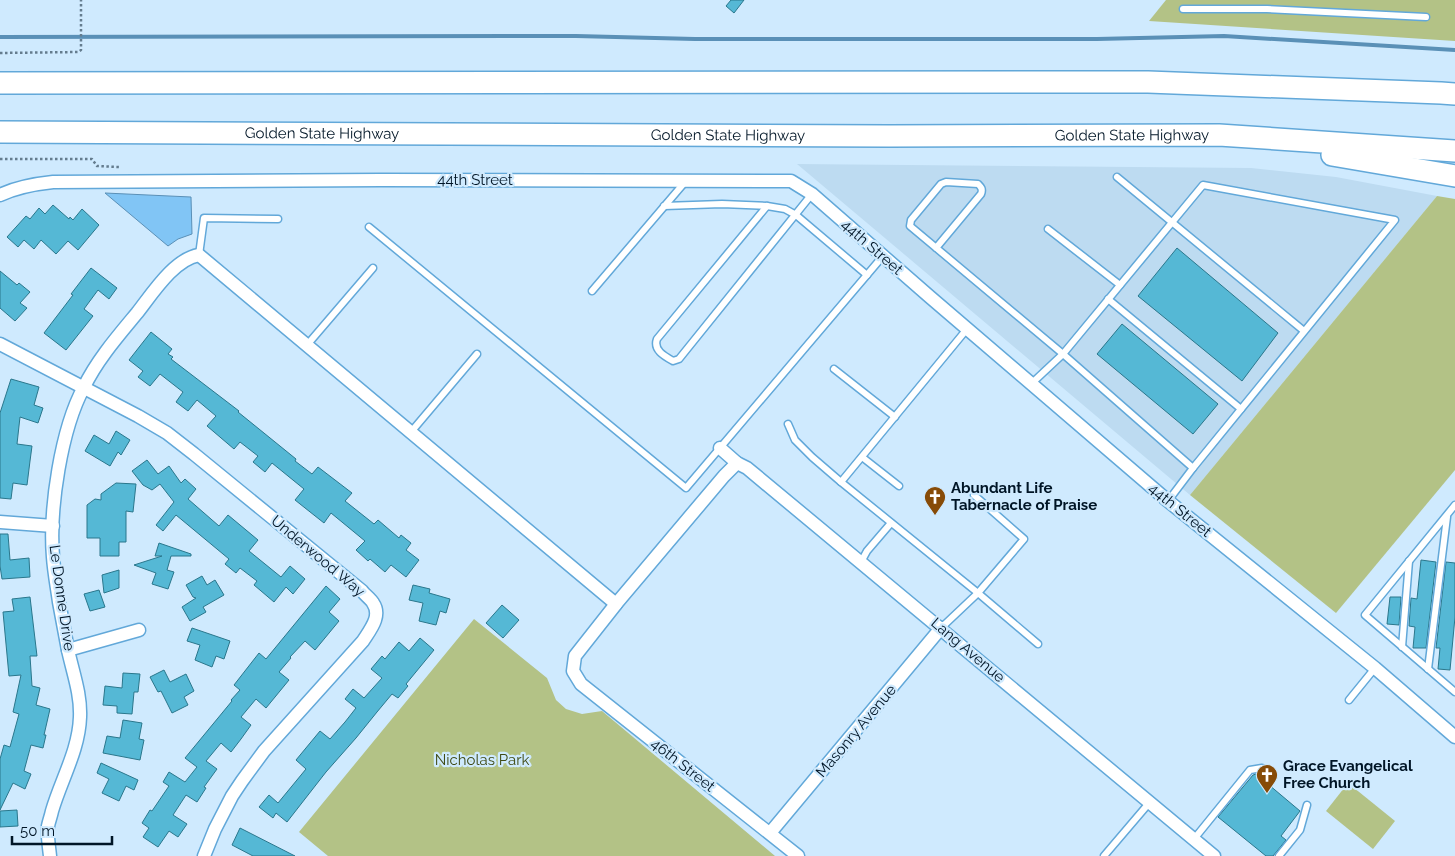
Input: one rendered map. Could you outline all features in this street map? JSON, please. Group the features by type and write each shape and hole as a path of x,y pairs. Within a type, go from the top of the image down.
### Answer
{"highway":[{"path":"0,83 1148,82 1455,94"},
{"name":"Golden State Highway","path":"0,132 870,136 1219,135 1455,152"},
{"path":"1219,135 1455,176"}],"street":[{"name":"44th Street","path":"0,195 10,190 52,182 371,180 791,181 812,194 1168,501 1375,668 1455,737"},
{"path":"195,256 308,345 616,604 724,476 738,463"},
{"name":"Le Donne Drive","path":"50,856 48,825 74,749 80,718 78,688 68,650 52,557 55,498 67,432 83,387 118,335 176,266 195,256"},
{"name":"Underwood Way","path":"0,344 138,416 174,438 362,591 376,609 377,614 373,625 363,641 264,751 242,781 215,829 204,856"},
{"name":"Lang Avenue","path":"720,448 747,468 941,628 1214,856"},
{"path":"0,522 53,526"},
{"name":"46th Street","path":"616,604 575,656 573,671 581,684 798,856"},
{"name":"Masonry Avenue","path":"770,833 941,628"},
{"path":"68,650 139,630"}],"lane":[{"path":"1267,9 1268,0"},
{"path":"1183,9 1267,9 1426,17"},
{"path":"1117,177 1304,332"},
{"path":"592,291 686,181"},
{"path":"936,248 981,194 981,187 978,184 944,182 911,220 910,226 912,228 1063,354 1193,468"},
{"path":"1031,384 1063,354 1204,185 1395,220 1168,501"},
{"path":"767,206 657,339 656,349 670,360 679,359 812,194"},
{"path":"664,206 722,204 767,206 785,209 796,215 867,275"},
{"path":"195,256 204,218 278,219"},
{"path":"369,227 686,488 883,256"},
{"path":"1048,229 1120,285"},
{"path":"308,345 373,268"},
{"path":"1108,299 1241,409"},
{"path":"841,482 968,329"},
{"path":"411,432 477,354"},
{"path":"834,369 895,418"},
{"path":"788,424 795,440 841,482 1038,644"},
{"path":"862,457 899,486"},
{"path":"941,628 978,593 1024,539 974,495"},
{"path":"1455,505 1365,615 1455,692"},
{"path":"1428,669 1447,515"},
{"path":"861,562 867,551 891,523"},
{"path":"1402,647 1409,561"},
{"path":"1349,700 1375,668"},
{"path":"1194,840 1250,770 1262,768"},
{"path":"1104,856 1150,802"},
{"path":"1279,856 1300,830 1307,805"}],"path":[{"path":"0,53 78,52 81,50 81,0"},
{"path":"0,159 92,159"}],"shaded area":[{"path":"797,164 1251,168 1336,177 1437,196 1190,495"}],"green space":[{"path":"1166,0 1455,0 1455,41 1149,21"},
{"path":"1437,196 1455,199 1455,470 1336,613 1190,495"},
{"name":"Nicholas Park","path":"474,619 547,678 556,700 566,709 582,714 602,711 775,856 328,856 299,832"},
{"path":"1348,783 1395,821 1373,849 1326,811"}],"water":[{"path":"105,193 191,197 192,234 178,239 168,246"}],"building":[{"path":"731,0 744,0 734,13 726,6"},
{"path":"53,205 69,219 70,217 73,220 82,209 99,225 78,250 68,241 56,254 41,240 34,249 24,240 18,247 7,237 26,216 30,219 39,208 45,214"},
{"path":"1177,248 1278,333 1242,381 1138,296"},
{"path":"91,268 117,288 109,299 98,290 84,309 93,316 66,350 44,333"},
{"path":"0,271 17,285 19,283 30,292 20,303 27,308 15,321 0,308"},
{"path":"1122,324 1218,404 1193,434 1097,354"},
{"path":"151,332 172,349 168,354 173,357 171,359 239,411 296,459 295,461 312,474 318,467 352,493 345,501 374,524 378,520 399,538 401,535 411,543 406,550 419,560 406,577 391,565 385,572 370,559 368,561 356,550 365,541 331,513 324,523 295,500 304,489 272,463 265,472 253,462 258,456 240,442 234,449 207,426 216,416 197,400 188,411 176,402 183,392 160,374 150,386 138,377 143,371 129,360"},
{"path":"11,379 39,387 34,405 43,408 38,423 20,417 17,444 32,446 27,485 13,483 11,499 0,498 0,413"},
{"path":"116,431 130,440 121,455 118,452 110,466 85,451 94,435 109,444"},
{"path":"147,460 158,474 169,466 181,483 185,479 196,489 188,499 219,526 228,515 258,540 249,551 281,577 290,566 305,579 293,594 286,587 274,602 254,585 257,581 240,568 236,573 225,564 229,559 176,515 163,531 156,525 174,502 160,484 152,490 143,485 132,471"},
{"path":"116,483 136,484 133,512 126,511 126,542 119,542 119,556 100,556 100,538 87,538 87,505 95,499 101,500 101,494"},
{"path":"0,534 8,534 10,560 29,558 30,577 2,579"},
{"path":"159,543 191,554 191,556 171,556 167,570 174,572 168,589 152,584 156,573 134,565 162,556 155,556"},
{"path":"1421,560 1436,562 1426,648 1413,648 1415,627 1409,626 1411,598 1417,599"},
{"path":"1446,562 1455,563 1455,617 1450,670 1438,669 1440,648 1436,648"},
{"path":"119,570 119,588 104,593 102,575"},
{"path":"202,576 207,585 215,580 224,595 203,607 206,612 190,621 182,607 196,598 193,597 186,585"},
{"path":"413,585 430,589 429,593 450,599 446,613 440,611 436,625 419,621 423,603 409,600"},
{"path":"326,586 340,599 329,612 339,621 315,650 305,641 290,657 279,672 289,680 266,708 256,699 241,717 251,725 231,752 221,743 206,761 217,769 204,787 206,788 197,802 186,795 173,815 187,824 178,837 169,831 158,847 143,837 149,828 142,823 169,786 163,782 169,772 185,782 197,767 185,758 240,690 234,685 259,653 266,659"},
{"path":"99,590 105,607 90,611 84,594"},
{"path":"30,597 37,656 30,656 32,686 40,688 36,705 50,709 43,748 31,745 24,771 31,774 25,789 13,783 0,810 0,759 4,745 10,747 19,714 13,712 21,675 9,676 3,612 14,611 12,599"},
{"path":"1390,597 1401,597 1399,625 1387,624"},
{"path":"502,605 519,620 503,638 486,623"},
{"path":"192,628 230,641 224,659 216,656 212,667 195,660 200,645 187,641"},
{"path":"420,638 434,650 406,684 408,686 398,698 392,694 326,772 287,822 276,813 273,818 259,807 269,795 278,803 306,769 296,760 320,731 330,739 345,722 356,708 345,699 353,689 364,698 382,678 371,669 382,656 385,659 399,642 409,651"},
{"path":"164,670 170,682 186,674 194,691 184,697 188,705 172,713 161,691 158,692 150,677"},
{"path":"123,673 140,674 138,692 134,692 132,714 117,713 117,706 103,705 105,686 122,688"},
{"path":"123,720 142,723 139,739 144,740 140,760 103,753 107,736 120,738"},
{"path":"101,763 138,780 134,790 126,786 119,801 102,793 109,779 97,773"},
{"path":"1256,774 1300,811 1281,836 1286,840 1273,856 1266,856 1218,817 1253,775"},
{"path":"17,810 18,826 0,827 0,811"},
{"path":"240,828 295,856 253,856 232,845"}],"waterway":[{"path":"0,37 576,36 695,39 1097,39 1224,36 1455,50"}],"place":[{"name":"Abundant Life Tabernacle of Praise","path":"935,516"},
{"name":"Grace Evangelical Free Church","path":"1267,794"}]}
